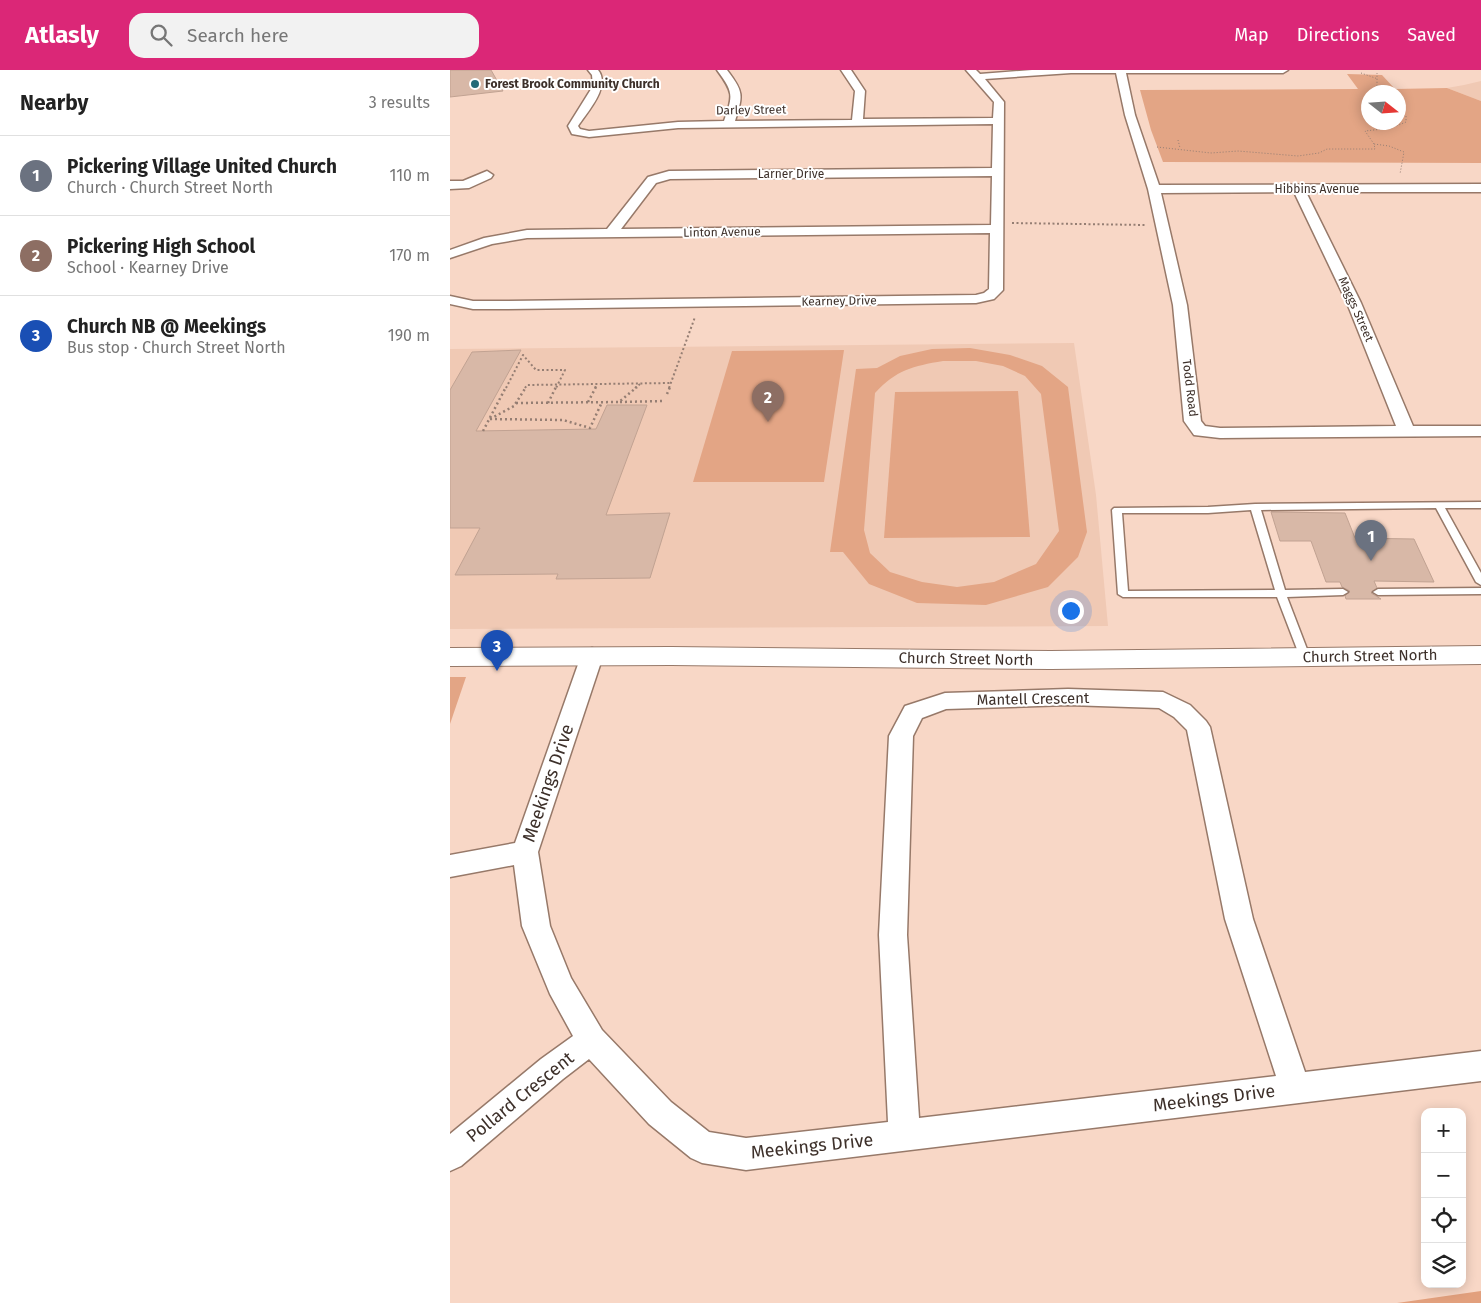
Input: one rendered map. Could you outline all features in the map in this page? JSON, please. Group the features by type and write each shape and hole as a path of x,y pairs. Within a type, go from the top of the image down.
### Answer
{"street":[{"name":"Darley Street","path":"593,70 597,75 598,86 590,102 573,126 576,132 589,134 678,124 1000,121"},
{"path":"722,70 731,82 737,97 729,123"},
{"path":"846,70 860,91 856,122"},
{"path":"974,74 1071,70 1283,70"},
{"name":"Todd Road","path":"1120,70 1130,115 1154,189 1180,305 1193,421 1200,430 1220,433 1481,431"},
{"name":"Kearney Drive","path":"450,300 473,305 976,299 989,296 996,290 999,102 974,74"},
{"name":"Larner Drive","path":"611,233 652,180 669,175 998,172"},
{"path":"450,185 465,185 487,175"},
{"name":"Hibbins Avenue","path":"1154,189 1481,188"},
{"name":"Maggs Street","path":"1299,190 1354,303 1406,431"},
{"name":"Linton Avenue","path":"450,254 489,241 527,234 996,226"},
{"name":"Church Street North","path":"450,657 592,656 1051,660 1481,655"},
{"name":"Meekings Drive","path":"592,656 525,852 536,926 560,985 591,1040 660,1113 702,1147 746,1154 1481,1066"},
{"name":"Mantell Crescent","path":"905,1136 901,1101 894,935 901,736 913,712 945,701 1068,697 1163,700 1182,711 1198,727 1239,919 1295,1088"},
{"path":"450,866 525,852"},
{"name":"Pollard Crescent","path":"450,1155 552,1069 591,1040"}],"lane":[{"path":"1439,505 1481,582"},
{"path":"1343,592 1123,594 1116,510 1208,510 1255,506 1481,505"},
{"path":"1255,506 1281,594 1305,657"},
{"path":"1378,592 1481,591"}],"path":[{"path":"1362,73 1378,79"},
{"path":"1377,73 1377,85"},
{"path":"1152,147 1180,148 1213,154 1242,151 1300,155 1321,154 1327,149 1375,149 1374,144 1365,131 1378,130"},
{"path":"1178,140 1180,148"},
{"path":"1374,144 1389,146 1404,152 1399,176 1404,189"},
{"path":"996,226 1146,225"},
{"path":"667,394 700,303"},
{"path":"483,431 523,356 536,370 565,370 548,403"},
{"path":"619,402 641,383"},
{"path":"490,419 516,403 527,385 671,383"},
{"path":"588,402 597,384"},
{"path":"490,419 563,420 590,428 602,402"},
{"path":"516,403 664,402"}],"shaded area":[{"path":"1347,74 1382,75 1391,85 1361,85 1361,130 1406,130 1406,89 1447,88 1481,101 1481,163 1163,162 1151,130 1140,90 1358,89"},
{"path":"1481,81 1481,101 1447,88 1464,85"},
{"path":"1074,343 1096,495 1108,626 450,629 450,349"},
{"path":"970,348 1010,355 1042,366 1068,387 1087,532 1078,557 1048,587 986,605 917,603 869,584 843,552 830,552 856,369 877,368 900,356 932,349","holes":["943,361 976,361 1003,366 1025,376 1041,394 1059,531 1036,564 994,582 957,587 922,582 890,572 870,553 864,530 875,393 890,379 914,367"]},
{"path":"844,350 824,482 693,482 732,351"},
{"path":"1018,391 1030,537 884,538 895,392"},
{"path":"450,677 466,677 450,724"},
{"path":"1481,1291 1481,1303 1397,1303"}],"building":[{"name":"Forest Brook Community Church","path":"450,70 491,70 503,91 450,97"},
{"path":"521,350 476,431 596,429 607,405 647,405 606,515 670,513 650,578 556,579 558,574 455,575 480,528 450,528 450,390 472,352"},
{"path":"1271,512 1345,513 1355,538 1414,539 1434,582 1374,581 1377,588 1371,593 1381,599 1346,599 1345,596 1350,591 1342,587 1340,582 1326,582 1311,541 1280,541"}],"place":[{"name":"Forest Brook Community Church","path":"475,84"},
{"name":"Pickering High School","path":"768,422"},
{"name":"Pickering Village United Church","path":"1371,561"},
{"name":"Church NB @ Meekings","path":"497,671"}]}
